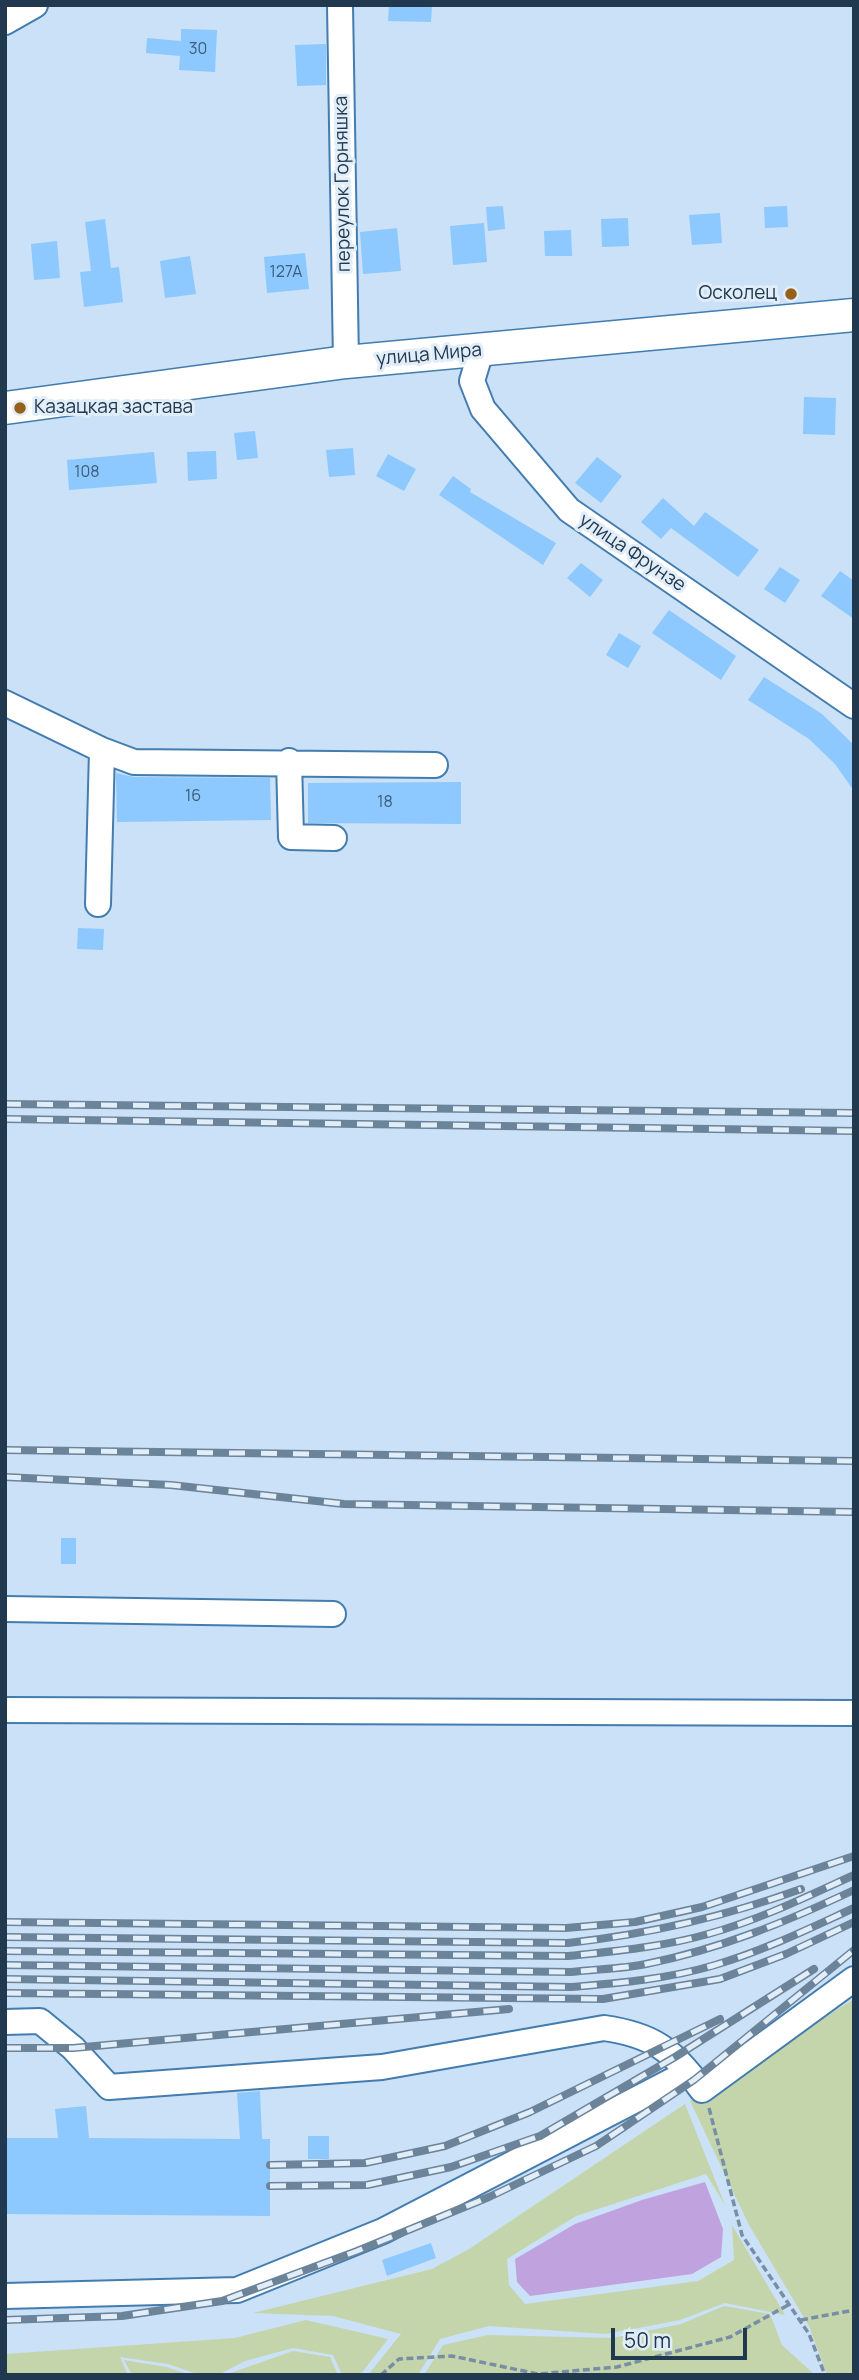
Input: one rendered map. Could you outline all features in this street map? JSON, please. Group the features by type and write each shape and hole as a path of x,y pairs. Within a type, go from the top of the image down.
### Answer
{"main road":[{"name":"улица Мира","path":"5,408 346,362 854,315"}],"street":[{"path":"5,22 35,5"},
{"name":"переулок Горняшка","path":"340,5 346,362"},
{"name":"улица Фрунзе","path":"481,351 472,381 483,409 569,510 854,706"},
{"path":"5,703 102,750 134,762 289,761 435,765"},
{"path":"97,904 102,750"},
{"path":"289,761 291,836 334,838"},
{"path":"5,1609 333,1614"},
{"path":"5,1710 854,1713"},
{"path":"5,2296 237,2290 383,2231 694,2082 854,1979"},
{"path":"5,2022 40,2021 74,2049 109,2087 382,2067 604,2028 634,2032 665,2047 694,2082"}],"path":[{"path":"694,2082 716,2125 742,2235 754,2256 801,2320 825,2375"},
{"path":"381,2375 399,2359 452,2356 538,2374 617,2367 730,2337 790,2304"},
{"path":"801,2320 854,2310"}],"green space":[{"path":"854,1999 854,2375 827,2375 809,2326 749,2225 690,2101"},
{"path":"685,2104 725,2205 706,2174 576,2216 507,2259 509,2285 525,2304 698,2281 734,2260 732,2225 785,2315 725,2303 680,2320 606,2334 489,2326 440,2339 418,2375 368,2375 401,2334 333,2316 253,2313 432,2269 469,2249"},
{"path":"724,2306 770,2314 782,2345 815,2375 424,2375 443,2345 488,2335 612,2338 681,2324"},
{"path":"306,2320 388,2339 360,2375 342,2375 333,2355 293,2348 245,2361 218,2375 200,2375 168,2364 120,2357 128,2375 5,2375 5,2354 235,2338"},
{"path":"293,2351 330,2357 338,2375 225,2375"},
{"path":"124,2360 166,2367 190,2375 132,2375"}],"shaded area":[{"path":"705,2182 723,2229 721,2257 692,2274 530,2296 517,2282 515,2259 575,2224 642,2200"}],"building":[{"path":"389,5 432,5 431,22 388,21"},
{"path":"181,29 217,30 215,72 179,70 180,56 146,53 147,38 181,41"},
{"path":"326,44 326,85 297,86 295,45"},
{"path":"503,206 505,229 488,231 486,207"},
{"path":"787,206 788,227 765,228 764,207"},
{"path":"720,213 722,243 692,245 689,215"},
{"path":"628,218 629,246 602,247 601,219"},
{"path":"105,219 111,268 119,267 123,302 84,307 80,272 91,271 85,222"},
{"path":"484,223 487,262 453,265 450,226"},
{"path":"397,228 401,271 363,274 360,232"},
{"path":"571,230 572,256 545,256 544,231"},
{"path":"57,241 60,278 34,280 31,244"},
{"path":"305,253 309,289 267,293 264,257"},
{"path":"190,256 196,294 165,298 160,261"},
{"path":"804,397 836,398 835,435 803,434"},
{"path":"255,431 258,458 237,460 234,433"},
{"path":"353,448 355,475 329,477 326,450"},
{"path":"216,451 217,479 188,481 187,452"},
{"path":"154,452 157,483 69,490 67,460"},
{"path":"388,454 416,469 404,491 376,476"},
{"path":"597,457 622,476 601,503 575,483"},
{"path":"453,476 471,489 470,492 556,543 543,565 439,495"},
{"path":"663,498 694,526 705,512 759,550 738,577 671,528 661,539 641,522"},
{"path":"581,563 603,580 590,597 567,578"},
{"path":"780,567 800,580 785,603 764,589"},
{"path":"840,571 854,581 854,619 821,596"},
{"path":"669,610 736,656 721,680 652,633"},
{"path":"619,633 641,646 628,668 606,655"},
{"path":"764,677 822,714 854,745 854,791 835,764 809,739 748,700"},
{"path":"116,773 134,777 270,778 271,820 117,822"},
{"path":"461,782 461,824 308,823 308,783"},
{"path":"78,928 104,929 103,950 77,949"},
{"path":"61,1538 76,1538 76,1564 61,1564"},
{"path":"260,2091 262,2139 270,2139 270,2216 5,2214 5,2138 58,2138 55,2109 86,2106 89,2138 240,2139 237,2093"},
{"path":"308,2136 329,2136 329,2159 308,2159"},
{"path":"431,2243 436,2258 387,2276 382,2260"}],"railway":[{"path":"5,1104 854,1113"},
{"path":"5,1119 854,1131"},
{"path":"5,1450 854,1461"},
{"path":"5,1477 171,1485 344,1504 854,1512"},
{"path":"5,1922 566,1928 635,1922 702,1907 854,1856"},
{"path":"5,1951 568,1956 656,1945 708,1934 764,1915 854,1875"},
{"path":"5,1937 568,1943 628,1935 686,1923 801,1889"},
{"path":"5,1965 571,1972 618,1968 700,1951 778,1924 854,1890"},
{"path":"5,1979 572,1987 662,1977 715,1965 768,1946 854,1908"},
{"path":"5,1993 603,1999 720,1979 786,1954 854,1922"},
{"path":"5,2320 122,2316 222,2301 357,2251 489,2197 596,2146 694,2080 854,1950"},
{"path":"270,2186 367,2185 451,2167 540,2136 675,2057 814,1969"},
{"path":"5,2048 73,2048 509,2009"},
{"path":"270,2165 365,2163 445,2146 530,2112 720,2019"}],"place":[{"name":"Осколец","path":"791,294"},
{"name":"Казацкая застава","path":"20,408"}]}
